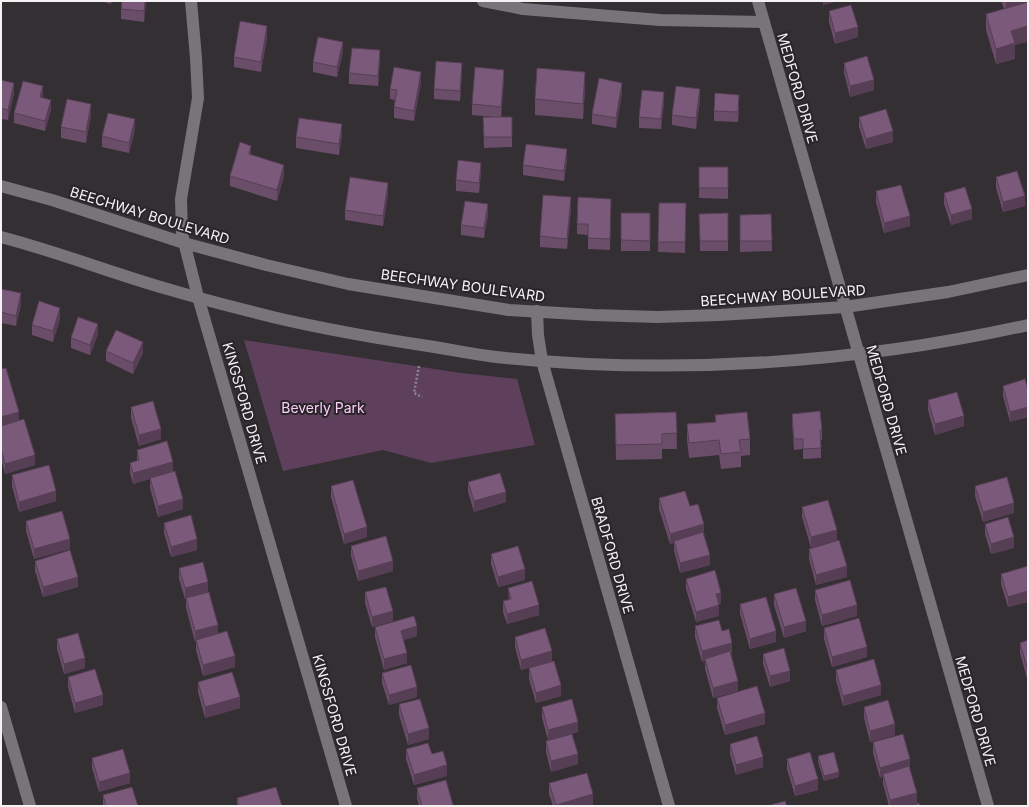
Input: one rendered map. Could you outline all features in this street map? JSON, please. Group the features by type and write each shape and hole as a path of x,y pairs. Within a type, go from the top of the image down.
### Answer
{"street":[{"name":"KINGSFORD DRIVE","path":"191,1 198,98 181,199 182,234 198,297 346,806"},
{"path":"483,1 523,9 660,20 763,22"},
{"name":"MEDFORD DRIVE","path":"758,1 988,806"},
{"name":"BEECHWAY BOULEVARD","path":"1,186 52,200 184,243 266,265 348,284 509,310 657,317 727,315 845,307 948,292 1028,275"},
{"path":"1,237 39,247 170,290 254,312 339,332 504,358 657,366 722,364 858,354 957,340 1028,325"},
{"name":"BRADFORD DRIVE","path":"537,311 538,334 542,361 669,806"},
{"path":"1,707 30,806"}],"path":[{"path":"419,366 414,393 422,397"}],"green space":[{"name":"Beverly Park","path":"244,340 461,373 517,379 535,445 431,463 383,450 283,471"}],"building":[{"path":"122,1 145,1 144,11 121,9"},
{"path":"1028,2 1028,26 1011,31 1015,43 996,49 986,14"},
{"path":"851,5 858,27 835,33 829,11"},
{"path":"240,21 267,26 261,62 234,57"},
{"path":"318,37 343,42 337,67 313,62"},
{"path":"352,48 380,50 378,76 349,73"},
{"path":"867,56 874,80 850,86 844,63"},
{"path":"436,61 462,63 460,91 434,89"},
{"path":"394,67 421,72 414,111 394,107 397,90 390,89"},
{"path":"475,67 504,70 501,107 472,104"},
{"path":"537,68 585,72 583,104 535,99"},
{"path":"599,78 622,83 616,118 592,114"},
{"path":"1,80 14,83 8,110 1,108"},
{"path":"23,81 43,86 40,97 51,100 45,121 14,113"},
{"path":"676,86 700,89 696,118 672,115"},
{"path":"642,90 664,92 661,119 639,117"},
{"path":"715,93 739,95 738,112 714,111"},
{"path":"67,99 91,104 86,132 61,127"},
{"path":"886,109 893,131 866,139 859,117"},
{"path":"108,113 135,119 129,143 102,136"},
{"path":"483,117 512,117 512,137 484,137"},
{"path":"299,118 342,124 339,144 296,137"},
{"path":"240,142 251,146 249,154 284,165 277,190 230,176"},
{"path":"526,144 567,149 564,171 523,165"},
{"path":"458,160 481,163 479,183 456,180"},
{"path":"699,167 728,167 728,188 699,188"},
{"path":"1017,171 1025,196 1003,202 996,177"},
{"path":"350,177 388,183 383,216 345,210"},
{"path":"901,185 910,216 884,223 876,191"},
{"path":"965,187 972,209 951,215 944,193"},
{"path":"543,195 571,197 567,239 540,236"},
{"path":"578,197 611,199 610,239 588,238 588,224 577,224"},
{"path":"465,201 488,204 484,228 461,225"},
{"path":"659,203 686,203 685,242 658,242"},
{"path":"621,213 650,213 650,241 621,240"},
{"path":"728,213 728,241 700,241 699,214"},
{"path":"771,214 772,241 740,241 740,215"},
{"path":"1,289 21,293 16,316 1,312"},
{"path":"39,301 60,308 53,331 32,325"},
{"path":"78,317 98,324 90,345 71,338"},
{"path":"116,330 143,342 133,363 106,351"},
{"path":"6,368 19,412 1,417 1,369"},
{"path":"1025,379 1028,390 1028,407 1010,412 1003,386"},
{"path":"957,392 964,416 935,424 928,400"},
{"path":"153,401 161,429 139,435 131,407"},
{"path":"820,411 822,430 820,430 821,448 803,449 803,439 794,439 792,414"},
{"path":"676,412 677,433 662,434 662,444 616,445 615,414"},
{"path":"747,412 750,439 739,440 741,452 721,454 719,440 689,443 687,424 716,422 715,415"},
{"path":"24,419 35,455 5,464 1,448 1,426"},
{"path":"167,441 173,462 133,473 130,463 139,460 137,450"},
{"path":"49,465 56,491 19,502 12,475"},
{"path":"175,471 183,499 158,506 150,478"},
{"path":"500,473 506,492 474,501 468,482"},
{"path":"1007,477 1014,503 983,512 975,486"},
{"path":"353,480 367,527 344,534 331,486"},
{"path":"685,491 690,506 698,504 704,524 670,534 659,498"},
{"path":"828,500 837,530 811,537 802,507"},
{"path":"62,511 70,539 34,549 26,521"},
{"path":"191,515 197,539 171,547 164,523"},
{"path":"1008,517 1014,537 991,544 985,524"},
{"path":"703,532 710,555 680,563 674,541"},
{"path":"386,536 393,561 358,571 351,546"},
{"path":"839,540 847,566 816,575 809,549"},
{"path":"518,546 525,569 498,577 491,554"},
{"path":"70,550 78,577 43,587 35,561"},
{"path":"203,562 208,582 185,588 179,568"},
{"path":"1028,566 1028,591 1008,597 1001,574"},
{"path":"715,570 721,593 716,594 719,605 696,612 686,579"},
{"path":"850,580 857,605 822,615 815,590"},
{"path":"532,581 539,605 507,614 503,601 511,599 508,588"},
{"path":"386,587 393,611 372,617 365,592"},
{"path":"796,588 806,621 784,627 774,594"},
{"path":"209,592 218,625 195,631 186,598"},
{"path":"766,597 776,631 750,639 740,604"},
{"path":"414,616 417,626 401,631 407,653 384,659 375,627"},
{"path":"859,618 867,647 832,657 824,628"},
{"path":"719,620 722,631 729,629 732,643 702,651 695,626"},
{"path":"545,628 552,651 521,660 515,637"},
{"path":"227,631 235,656 203,665 196,640"},
{"path":"78,633 85,658 64,664 57,639"},
{"path":"1028,640 1028,671 1020,643"},
{"path":"784,648 790,671 770,676 763,654"},
{"path":"730,651 738,681 713,688 705,659"},
{"path":"874,659 881,685 843,696 836,670"},
{"path":"554,661 561,685 536,693 529,668"},
{"path":"411,665 417,687 389,695 382,673"},
{"path":"95,669 103,695 75,703 68,677"},
{"path":"232,672 240,697 205,707 198,682"},
{"path":"757,686 765,713 725,725 717,698"},
{"path":"420,699 429,728 408,734 399,704"},
{"path":"572,699 578,722 548,730 542,707"},
{"path":"888,700 895,724 870,731 864,707"},
{"path":"572,734 578,754 551,761 546,741"},
{"path":"903,734 910,759 880,768 873,742"},
{"path":"757,736 763,757 736,765 730,744"},
{"path":"428,743 432,754 443,751 447,765 414,775 406,749"},
{"path":"123,749 130,773 99,782 92,758"},
{"path":"810,752 818,779 795,786 787,759"},
{"path":"834,752 839,772 824,776 818,756"},
{"path":"909,766 917,793 890,800 883,774"},
{"path":"587,773 593,794 556,805 549,783"},
{"path":"446,780 453,805 422,806 417,788"},
{"path":"132,787 138,806 106,806 103,795"},
{"path":"276,787 282,806 239,806 237,798"},
{"path":"785,801 787,806 766,806"},
{"path":"919,803 920,806 910,806"}]}
